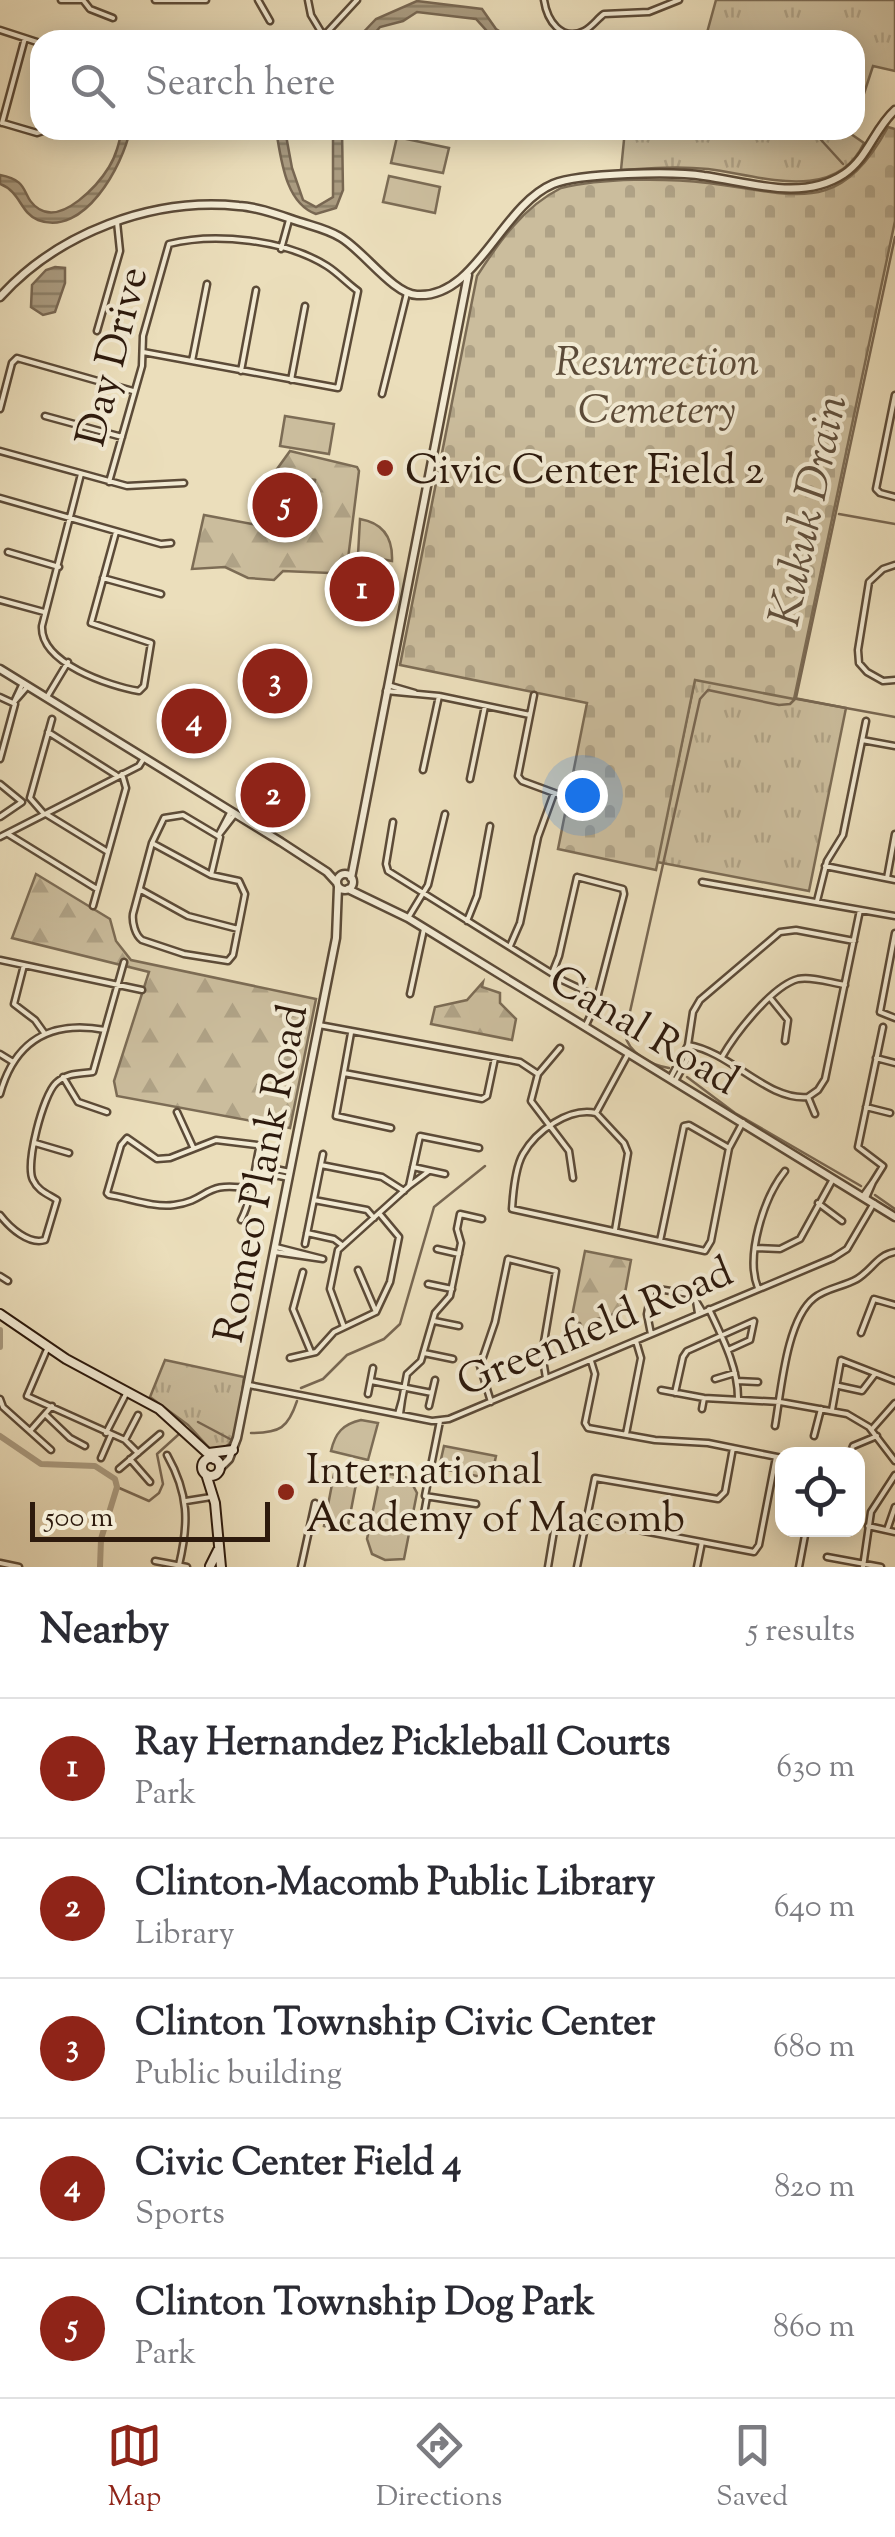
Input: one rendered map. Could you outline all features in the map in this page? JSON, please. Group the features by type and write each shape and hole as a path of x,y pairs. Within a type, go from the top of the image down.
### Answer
{"main road":[{"path":"0,1314 48,1348 166,1414 215,1463"},
{"name":"Romeo Plank Road","path":"200,1446 214,1493"},
{"path":"206,1474 232,1452"},
{"path":"204,1463 215,1463"},
{"name":"Romeo Plank Road","path":"215,1463 217,1566"}],"street":[{"path":"61,0 83,0 93,10 113,18"},
{"path":"154,0 206,0"},
{"path":"258,0 270,21"},
{"path":"308,0 318,30"},
{"path":"544,0 550,22 560,30"},
{"path":"585,30 604,14 644,13 679,0"},
{"path":"328,30 355,1"},
{"path":"0,30 30,40"},
{"path":"25,38 1,122 30,128"},
{"path":"0,297 46,255 87,233 179,208 224,205 244,206 342,238 407,293 432,294 468,274 509,220 554,184 579,179 688,174 791,189 816,186 852,168 895,110"},
{"path":"143,352 338,388 358,290 322,263 281,249 290,219"},
{"path":"97,331 120,251 117,222"},
{"name":"Day Drive","path":"109,482 169,244 230,237 281,249"},
{"path":"345,883 468,274"},
{"path":"192,361 207,284"},
{"path":"240,371 256,290"},
{"path":"382,394 407,293"},
{"path":"291,380 306,306"},
{"path":"0,409 15,358 134,391"},
{"path":"895,395 877,491 895,496"},
{"path":"45,416 122,437"},
{"path":"0,450 136,487 184,483"},
{"path":"82,474 46,612 44,643 103,684 141,691 151,643 92,624 116,532"},
{"path":"0,498 161,544 171,543"},
{"path":"8,552 58,567"},
{"path":"895,566 878,572 869,582 858,645 862,668 883,681 895,680"},
{"path":"103,578 161,594"},
{"path":"0,600 46,612"},
{"path":"46,698 68,662"},
{"name":"Canal Road","path":"0,670 362,894 408,918 833,1178 867,1193 874,1204 895,1217"},
{"path":"0,760 14,702 25,685"},
{"path":"387,688 530,715"},
{"path":"534,695 518,776 568,798"},
{"path":"423,770 439,696"},
{"path":"0,697 14,702"},
{"path":"470,779 485,706"},
{"path":"52,719 30,796 33,805 108,852"},
{"path":"818,901 825,866 843,835 866,721"},
{"path":"48,732 120,775 126,788 93,906"},
{"path":"862,740 895,746"},
{"path":"0,837 136,767 142,756"},
{"path":"0,784 22,802 0,817"},
{"path":"510,946 520,923 538,837 554,793"},
{"path":"218,836 233,813"},
{"path":"152,842 211,875 242,884 245,894 233,955 228,960 170,950 142,940 132,917 140,890 152,842 155,832 164,818 178,814 218,836 211,875"},
{"path":"408,918 424,894 445,814"},
{"path":"393,822 386,868 552,972 598,996"},
{"path":"467,920 478,896 490,826"},
{"path":"8,834 97,890"},
{"path":"887,878 895,834"},
{"path":"825,866 895,880"},
{"path":"552,972 578,876 624,891 598,996 585,1027"},
{"path":"702,882 895,916"},
{"name":"Romeo Plank Road","path":"215,1463 232,1452 248,1385 345,883"},
{"path":"140,890 188,916 238,929"},
{"path":"688,1045 722,1057 795,1098 808,1097 818,1090 825,1079 860,910"},
{"path":"410,994 424,928"},
{"path":"672,1080 690,1052 693,1012 700,1000 780,932 796,930 854,941"},
{"path":"895,934 880,1012 895,1018"},
{"path":"0,960 142,990"},
{"path":"0,1215 33,1240 44,1242 57,1202 40,1190 32,1177 30,1163 35,1143 50,1092 63,1078 93,1072 124,962"},
{"path":"24,965 14,1004 35,1020 45,1034"},
{"path":"722,1057 739,1027 787,984 802,978 845,985"},
{"path":"771,999 788,1020 786,1041"},
{"path":"319,1025 524,1064 538,1074"},
{"path":"0,1094 13,1062 25,1047 45,1034 72,1026 105,1030"},
{"path":"867,1193 884,1166 858,1147 883,1027"},
{"path":"351,1032 336,1116 391,1128"},
{"path":"560,1048 538,1074 531,1100 571,1154 572,1178"},
{"path":"0,1054 13,1062"},
{"path":"596,1113 628,1054"},
{"path":"344,1074 482,1100 487,1096 495,1058"},
{"path":"876,1058 895,1062"},
{"path":"63,1078 81,1104 106,1112"},
{"path":"808,1097 815,1114"},
{"path":"866,1107 890,1112"},
{"path":"177,1112 193,1148"},
{"path":"614,1232 628,1153 624,1143 596,1113 573,1113 550,1127 522,1154 512,1209 614,1232 708,1251 729,1148 743,1122"},
{"path":"660,1241 684,1127 688,1124 729,1148"},
{"path":"406,1189 420,1136 478,1148"},
{"path":"242,1220 251,1188 256,1168 258,1145 223,1139 170,1158 157,1158 126,1138 107,1193 169,1206 214,1186 251,1188"},
{"path":"35,1143 69,1153"},
{"path":"305,1244 323,1154"},
{"path":"321,1165 386,1178 406,1189"},
{"path":"413,1167 445,1174"},
{"path":"256,1168 290,1176"},
{"path":"344,1327 330,1289 334,1262 342,1245 428,1171"},
{"path":"758,1288 753,1272 766,1198 784,1171"},
{"path":"756,1248 772,1250 796,1242 833,1178"},
{"path":"290,1358 312,1353 344,1327 376,1312 390,1282 399,1237 367,1210 314,1200"},
{"path":"818,1203 842,1222"},
{"name":"Greenfield Road","path":"248,1385 440,1421 841,1254 874,1204"},
{"path":"399,1414 408,1372 420,1364 436,1310 448,1301 452,1290 461,1243 457,1229 460,1214 482,1218"},
{"path":"0,1228 6,1222"},
{"path":"307,1233 334,1238 342,1245"},
{"path":"436,1249 458,1254"},
{"path":"275,1250 334,1262"},
{"path":"775,1426 788,1356 805,1307 818,1295 862,1276 881,1256 895,1252"},
{"path":"491,1402 480,1366 495,1322 508,1259 555,1270 542,1354 546,1378"},
{"path":"358,1270 376,1312"},
{"path":"303,1272 293,1309 312,1353"},
{"path":"0,1276 8,1281"},
{"path":"428,1284 452,1290"},
{"path":"651,1334 647,1314 652,1288 689,1294 701,1312"},
{"path":"861,1333 874,1298 895,1306"},
{"path":"709,1309 738,1381 738,1400"},
{"path":"433,1321 459,1326"},
{"path":"675,1393 684,1354 754,1321 750,1340 728,1350"},
{"path":"626,1435 640,1358 636,1340"},
{"path":"48,1348 26,1394 125,1440 138,1453"},
{"path":"423,1352 453,1359"},
{"path":"591,1360 595,1374 587,1427 775,1456"},
{"path":"832,1411 841,1360 895,1381"},
{"path":"368,1394 374,1368"},
{"path":"714,1379 734,1373"},
{"path":"836,1386 862,1391 874,1374"},
{"path":"429,1406 435,1380"},
{"path":"370,1381 432,1393"},
{"path":"738,1381 758,1382"},
{"path":"101,1458 128,1390"},
{"path":"661,1390 704,1398 780,1402 856,1418 871,1429 895,1460"},
{"path":"702,1410 704,1398"},
{"path":"0,1399 3,1408 51,1450"},
{"path":"871,1429 895,1403"},
{"path":"30,1431 52,1406"},
{"path":"814,1436 821,1409"},
{"path":"46,1415 84,1446"},
{"path":"125,1440 138,1415"},
{"path":"422,1525 440,1421"},
{"path":"118,1469 160,1434"},
{"path":"853,1447 877,1436"},
{"path":"577,1567 595,1478 720,1499 733,1448"},
{"path":"167,1455 186,1501 187,1533 179,1566"},
{"path":"130,1459 150,1482"},
{"path":"586,1520 754,1552 775,1474"},
{"path":"862,1566 867,1525 876,1500 895,1475"},
{"path":"186,1501 214,1493"},
{"path":"427,1496 476,1504"},
{"path":"301,1567 314,1503"},
{"path":"887,1530 895,1506"},
{"path":"548,1567 556,1514"},
{"path":"867,1525 895,1532"},
{"path":"799,1567 805,1537"},
{"path":"697,1567 702,1542"},
{"path":"827,1557 846,1564 882,1567"},
{"path":"155,1561 187,1567"},
{"path":"0,1563 19,1567"}],"green space":[{"path":"716,0 895,0 895,71 873,66 865,90 865,30 708,30"},
{"name":"Resurrection Cemetery","path":"888,127 895,129 895,221 794,699 695,680 656,870 558,849 587,703 400,665 477,276 524,215 561,188 595,182 654,180 811,193 832,188 851,176"},
{"path":"396,140 449,148 443,173 391,163"},
{"path":"624,140 864,143 851,162 834,174 815,180 772,180 697,168 621,170"},
{"path":"389,176 440,187 435,213 383,202"},
{"path":"285,416 334,424 329,454 280,446"},
{"path":"290,451 357,467 348,559 330,573 283,571 274,580 248,578 225,567 192,569 204,515 305,531 315,480 280,473 277,469"},
{"path":"268,479 311,488 302,531 259,522"},
{"path":"360,519 385,532 392,561 358,555"},
{"path":"695,679 846,708 809,891 657,862"},
{"path":"36,874 110,919 116,941 131,960 316,999 290,1128 117,1096 114,1081 149,972 12,938"},
{"path":"483,982 482,987 500,993 500,1003 516,1019 512,1040 431,1024 435,1007 467,1000"},
{"path":"585,1251 631,1260 623,1304 615,1314 590,1321 585,1334 580,1323 571,1321"},
{"path":"165,1360 244,1377 237,1423 226,1446 212,1451 188,1425 150,1397"},
{"path":"361,1420 378,1423 368,1460 331,1451 341,1430"},
{"path":"444,1446 496,1456 491,1479 439,1468"},
{"path":"334,1474 357,1479 347,1531 324,1526"},
{"path":"380,1476 409,1478 417,1493 404,1559 385,1560 372,1554 367,1539"}],"shaded area":[{"path":"417,1 482,9 498,30 486,30 476,19 417,12 377,30 366,30 376,19"},
{"path":"119,140 127,140 99,195 71,218 55,223 32,217 12,192 0,184 0,175 17,181 39,209 59,211 88,192 114,158"},
{"path":"278,140 287,140 303,200 316,207 333,197 333,140 342,140 343,190 336,208 316,214 297,200"},
{"path":"65,268 65,283 55,312 43,315 31,307 32,285 46,270"}],"waterway":[{"name":"Kukuk Drain","path":"821,140 843,164"},
{"name":"Kukuk Drain","path":"796,698 895,237"},
{"path":"839,514 895,524"},
{"path":"669,1068 641,1057 625,1034 700,699 708,690 779,705 790,704 796,698"},
{"name":"Kukuk Drain","path":"797,699 895,717"},
{"path":"687,1077 735,1113 861,1186"},
{"path":"301,1388 323,1379 347,1355 384,1339 400,1324 434,1207 485,1166"},
{"path":"875,1195 895,1209"},
{"path":"0,1330 0,1347"},
{"path":"251,1433 282,1427 297,1401"},
{"path":"198,1422 230,1439"},
{"path":"117,1487 149,1501 159,1493 163,1484 157,1454 178,1435"},
{"path":"0,1436 41,1464 95,1466 115,1479 117,1487 101,1539 100,1567"}],"place":[{"name":"Civic Center Field 2","path":"385,468"},
{"name":"Clinton Township Dog Park","path":"285,505"},
{"name":"Ray Hernandez Pickleball Courts","path":"362,589"},
{"name":"Clinton Township Civic Center","path":"275,681"},
{"name":"Civic Center Field 4","path":"194,721"},
{"name":"Clinton-Macomb Public Library","path":"273,795"},
{"name":"International Academy of Macomb","path":"286,1492"}]}
